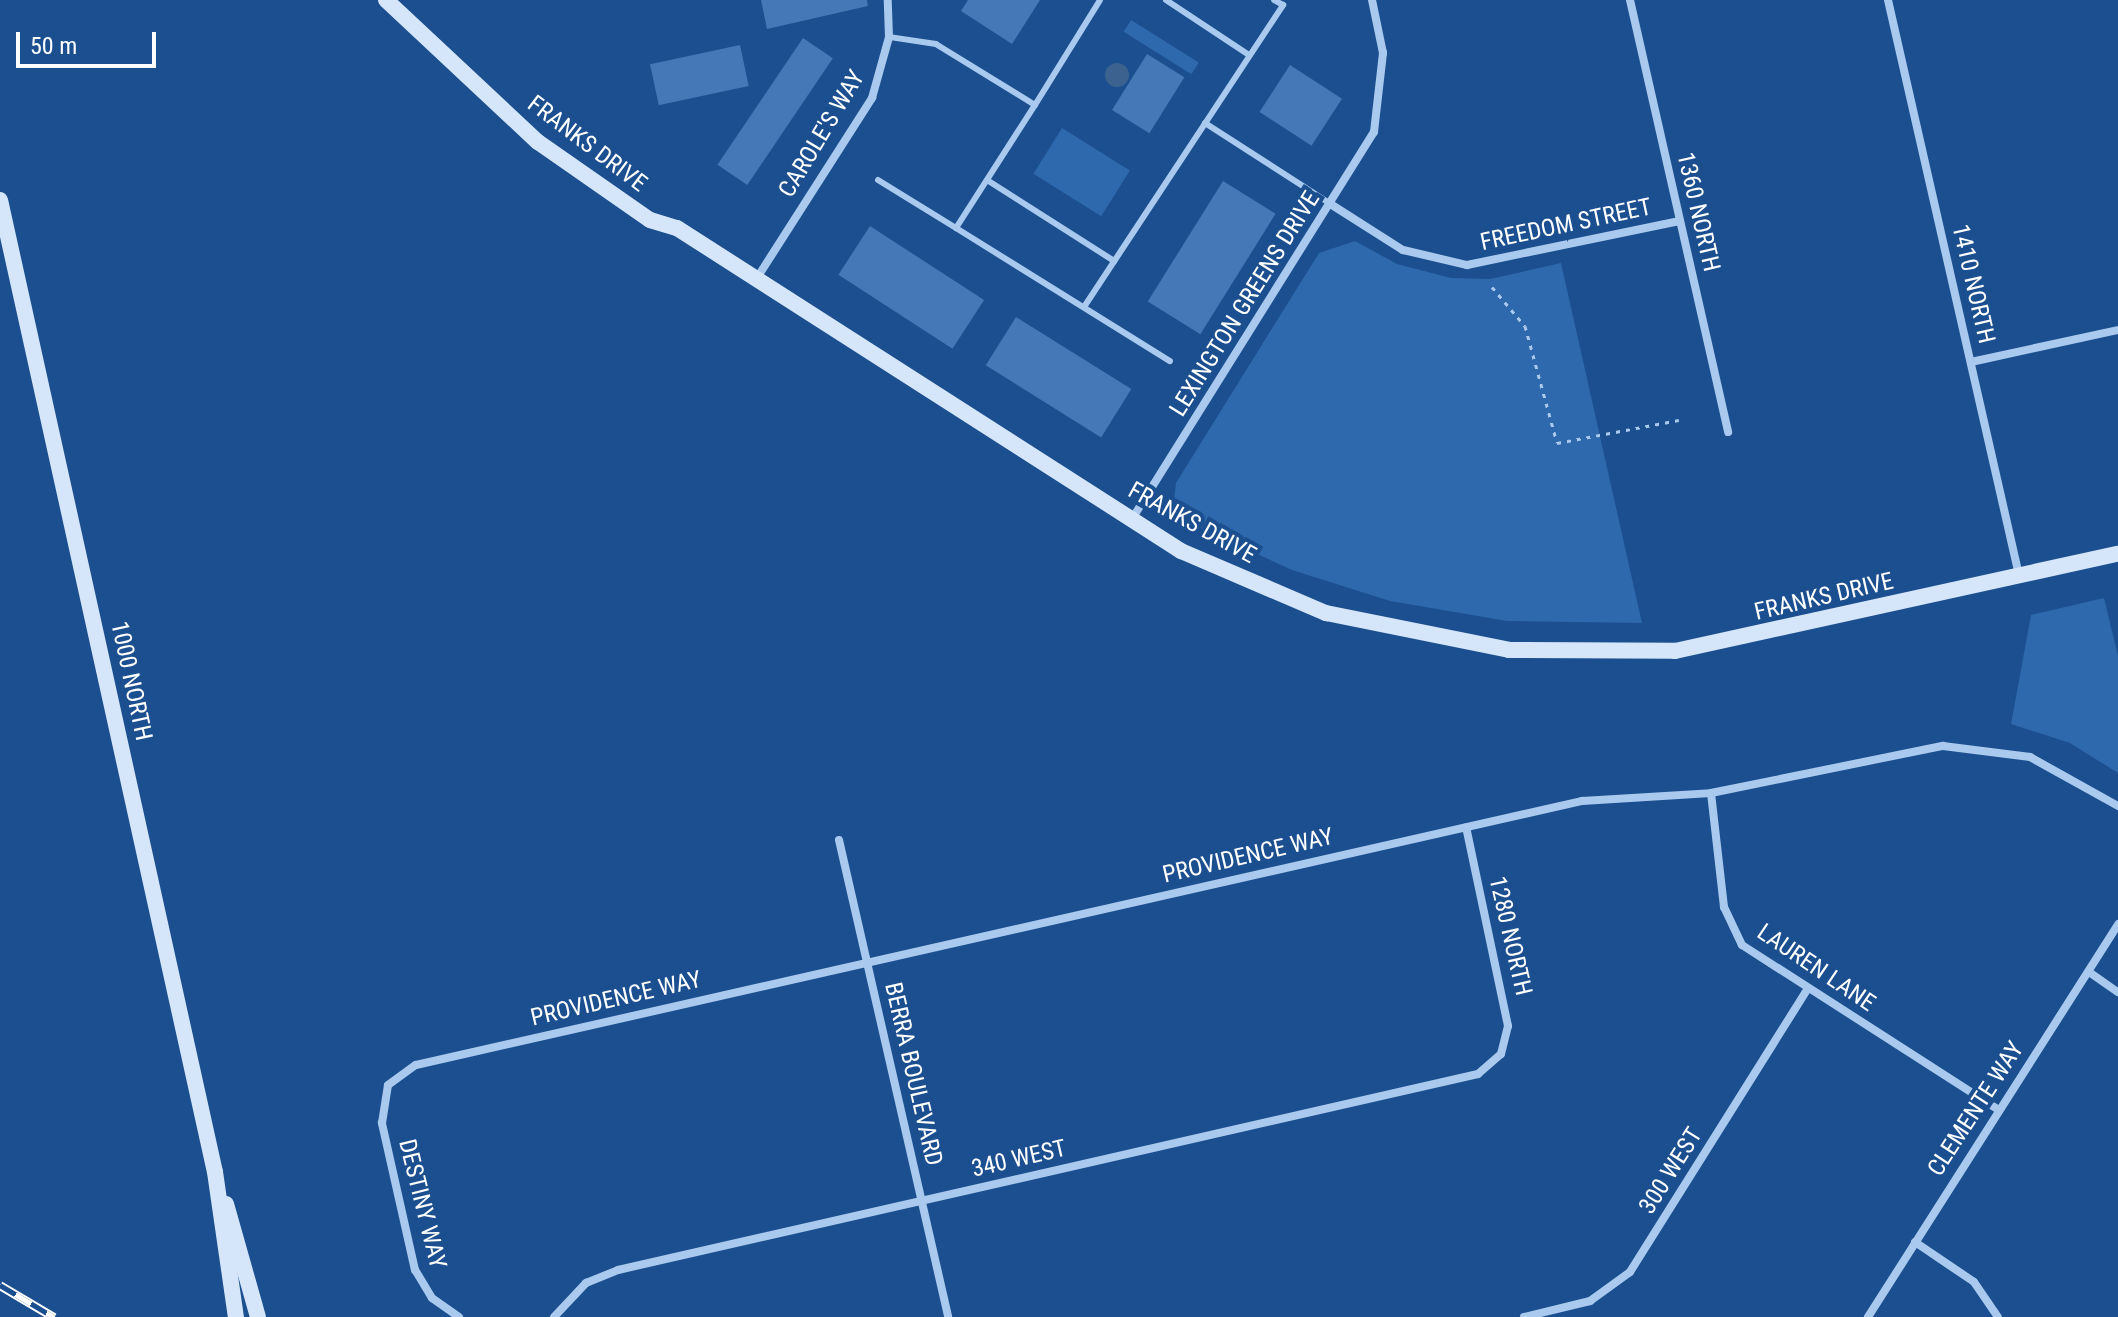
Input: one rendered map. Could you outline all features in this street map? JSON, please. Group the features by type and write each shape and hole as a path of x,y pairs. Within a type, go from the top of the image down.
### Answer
{"street":[{"name":"FRANKS DRIVE","path":"386,0 558,158 650,220 677,228 1181,551 1326,613 1417,637 1551,654 1716,645 2118,554"},
{"name":"CAROLE'S WAY","path":"757,278 872,98 889,37 888,0"},
{"name":"LEXINGTON GREENS DRIVE","path":"1131,520 1332,205 1374,132 1381,104 1383,53 1372,0"},
{"name":"1360 NORTH","path":"1630,0 1728,432"},
{"name":"1410 NORTH","path":"1888,0 2019,576"},
{"name":"1000 NORTH","path":"0,200 215,1172 258,1317"},
{"name":"FREEDOM STREET","path":"1332,205 1403,250 1467,265 1679,221"},
{"path":"1971,362 2118,330"},
{"name":"PROVIDENCE WAY","path":"388,1085 416,1065 1582,801 1711,793 1972,746 2050,765 2118,806"},
{"name":"LAUREN LANE","path":"1711,793 1730,928 1749,952 1999,1110"},
{"name":"1280 NORTH","path":"1466,827 1507,1016 1501,1054"},
{"name":"BERRA BOULEVARD","path":"839,840 948,1317"},
{"name":"CLEMENTE WAY","path":"1868,1317 2118,924"},
{"path":"2089,972 2118,992"},
{"name":"300 WEST","path":"1524,1317 1590,1301 1630,1272 1807,990"},
{"name":"340 WEST","path":"554,1317 602,1275 1467,1078 1501,1054"},
{"name":"DESTINY WAY","path":"388,1085 380,1114 412,1260 425,1290 459,1317"},
{"name":"1000 NORTH","path":"215,1172 236,1317"},
{"path":"1915,1242 1974,1282 1998,1317"}],"lane":[{"path":"956,228 1100,0"},
{"path":"1166,0 1249,55"},
{"path":"1084,307 1283,5 1274,0"},
{"path":"889,37 936,44 1035,105"},
{"path":"1205,123 1332,205"},
{"path":"878,180 1170,361"},
{"path":"987,180 1114,261"}],"path":[{"path":"1492,287 1525,326 1557,443 1679,420"}],"shaded area":[{"path":"1131,20 1199,62 1191,74 1124,32"},
{"path":"1117,63 1128,70 1129,75 1122,86 1117,87 1106,80 1105,75 1112,64"},
{"path":"1062,128 1130,170 1101,216 1033,174"},
{"path":"1355,241 1397,264 1451,278 1490,279 1561,263 1642,623 1507,621 1390,601 1292,570 1185,521 1174,500 1176,483 1319,253"},
{"path":"2104,598 2118,656 2118,773 2070,743 2011,724 2031,615"}],"building":[{"path":"761,0 867,0 868,6 767,29"},
{"path":"968,0 1040,0 1012,44 961,11"},
{"path":"803,38 833,58 747,185 717,165"},
{"path":"740,45 749,86 659,105 650,64"},
{"path":"1147,54 1184,77 1149,133 1112,110"},
{"path":"1290,65 1342,99 1311,146 1260,112"},
{"path":"1223,181 1276,214 1200,334 1148,301"},
{"path":"870,226 984,300 952,349 838,275"},
{"path":"1016,317 1131,389 1101,437 986,365"}],"railway":[{"path":"0,1285 54,1317"}]}
